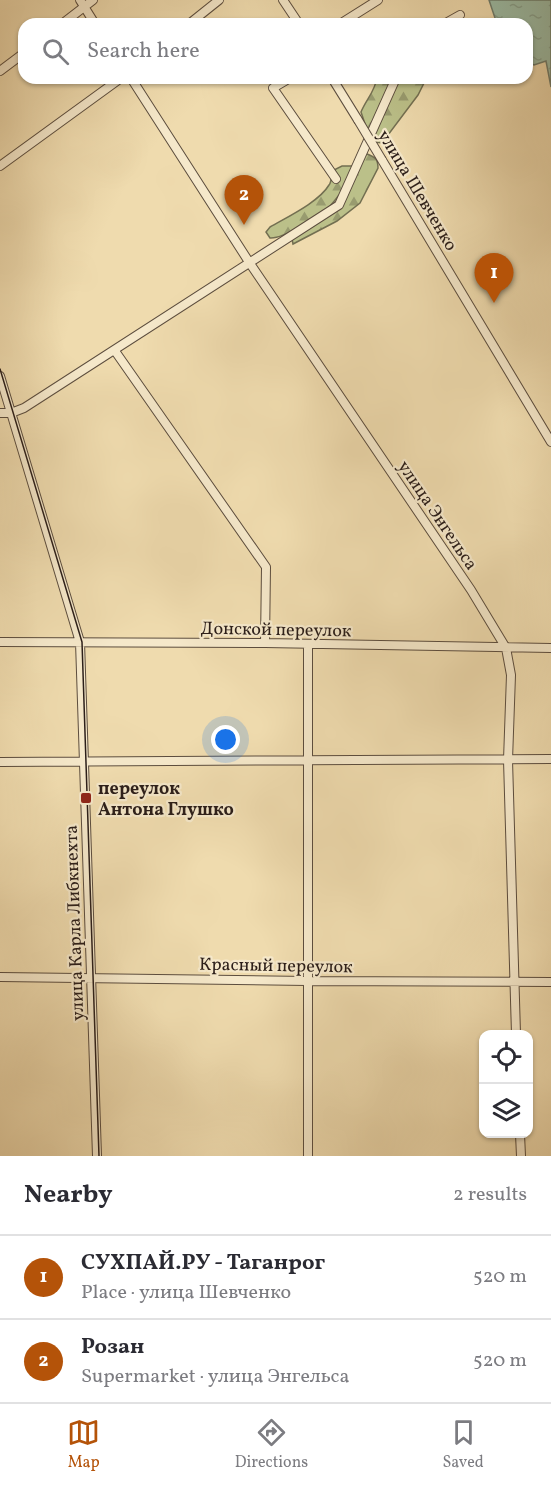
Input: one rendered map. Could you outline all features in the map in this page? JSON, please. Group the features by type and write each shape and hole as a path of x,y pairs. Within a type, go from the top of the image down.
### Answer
{"street":[{"path":"68,18 82,3 93,0"},
{"path":"196,18 219,0"},
{"path":"284,0 295,18"},
{"path":"348,18 368,3 378,0"},
{"path":"82,3 91,18"},
{"path":"455,18 460,15"},
{"path":"0,71 18,58"},
{"path":"0,166 113,84"},
{"name":"улица Энгельса","path":"134,84 249,262 471,590 506,648 511,675 508,760 516,1030"},
{"path":"280,84 273,88 336,179"},
{"name":"улица Шевченко","path":"336,84 551,442"},
{"path":"0,413 11,414 24,408 339,205 393,84"},
{"path":"115,351 266,567 265,643"},
{"name":"улица Карла Либкнехта","path":"0,376 80,642 97,1156"},
{"name":"Донской переулок","path":"0,642 265,643 551,648"},
{"path":"308,644 308,1156"},
{"path":"0,762 551,759"},
{"name":"Красный переулок","path":"0,977 551,982"},
{"path":"520,1138 521,1156"}],"green space":[{"path":"375,84 424,84 418,95 382,143 375,142 368,133 361,112"},
{"path":"367,154 376,159 378,168 360,203 337,221 293,244 292,239 335,206 339,195 330,206 310,221 284,235 270,238 266,232 270,227 302,209 324,191 331,182 332,171 342,166 353,166 357,160"}],"water":[{"path":"489,0 551,0 551,87 546,61 533,65 533,18 495,18"}],"tram line":[{"path":"0,369 82,642 99,1156"}],"place":[{"name":"Розан","path":"244,225"},
{"name":"СУХПАЙ.РУ - Таганрог","path":"494,303"},
{"name":"переулок Антона Глушко","path":"86,798"}]}
